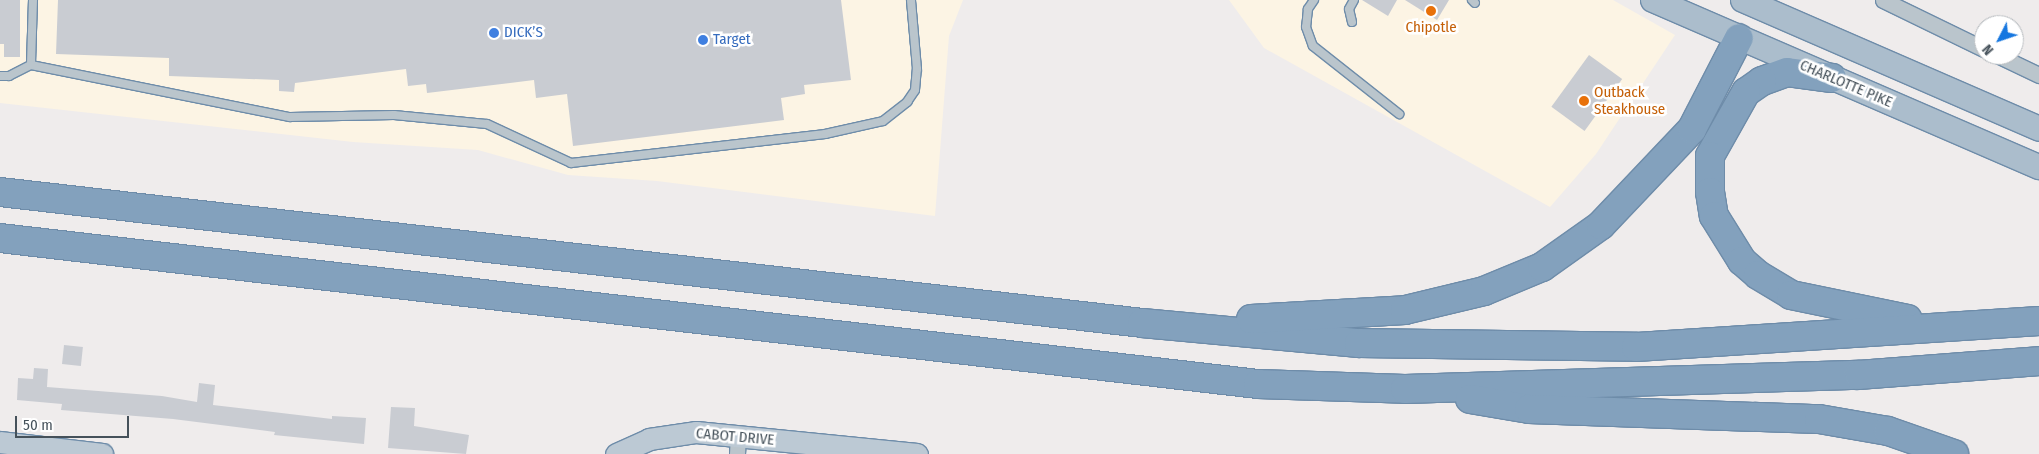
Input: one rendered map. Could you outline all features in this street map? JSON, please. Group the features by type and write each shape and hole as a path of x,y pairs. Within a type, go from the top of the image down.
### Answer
{"highway":[{"path":"1142,323 1405,310 1484,291 1542,268 1601,226 1692,129 1739,38"},
{"path":"1832,78 1787,72 1762,81 1746,92 1710,156 1710,192 1714,216 1742,261 1758,275 1791,295 1829,305 1953,327"},
{"path":"0,192 1142,323 1359,343 1636,347 2039,321"},
{"path":"0,238 1258,384 1405,389 1859,375 2039,361"},
{"path":"1405,389 1528,409 1819,419 1888,431 1954,454"}],"main road":[{"name":"CHARLOTTE PIKE","path":"1653,0 2039,167"},
{"path":"1739,38 1754,2 2039,130"}],"street":[{"path":"1883,0 1900,4 1974,43"},
{"path":"2018,65 2039,75"},
{"name":"CABOT DRIVE","path":"616,454 649,439 696,432 738,445 917,454"},
{"path":"0,442 102,454"}],"lane":[{"path":"31,65 33,0"},
{"path":"0,76 9,76 31,65 290,117 394,115 487,124 571,163 825,134 883,121 907,102 915,90 917,69 911,0"},
{"path":"1314,0 1308,9 1306,27 1313,46 1398,114"},
{"path":"1352,22 1349,9 1354,0"}],"shaded area":[{"path":"0,0 963,0 949,36 935,216 657,181 568,175 478,150 353,142 0,103"},
{"path":"1229,0 1613,0 1675,35 1596,154 1550,207 1264,48"}],"building":[{"path":"0,0 20,0 20,57 4,57 4,44 0,44"},
{"path":"58,0 841,0 851,80 804,85 805,94 781,98 784,120 573,146 567,94 536,98 534,80 427,93 426,84 408,86 406,69 295,83 294,92 279,91 279,80 169,76 169,58 56,54"},
{"path":"1362,0 1397,0 1388,16"},
{"path":"1405,0 1449,0 1437,20"},
{"name":"Outback Steakhouse","path":"1589,55 1622,79 1585,131 1551,107"},
{"path":"64,345 83,347 81,366 62,364"},
{"path":"34,368 48,369 47,387 162,396 197,402 199,383 215,385 213,405 332,419 332,416 366,418 364,444 274,435 275,432 173,419 61,410 62,404 17,400 18,378 33,379"},
{"path":"391,407 415,408 414,426 469,435 466,454 388,448"}],"place":[{"name":"Chipotle","path":"1431,11"},
{"name":"DICK’S","path":"494,33"},
{"name":"Target","path":"703,40"},
{"name":"Outback Steakhouse","path":"1584,101"}]}
